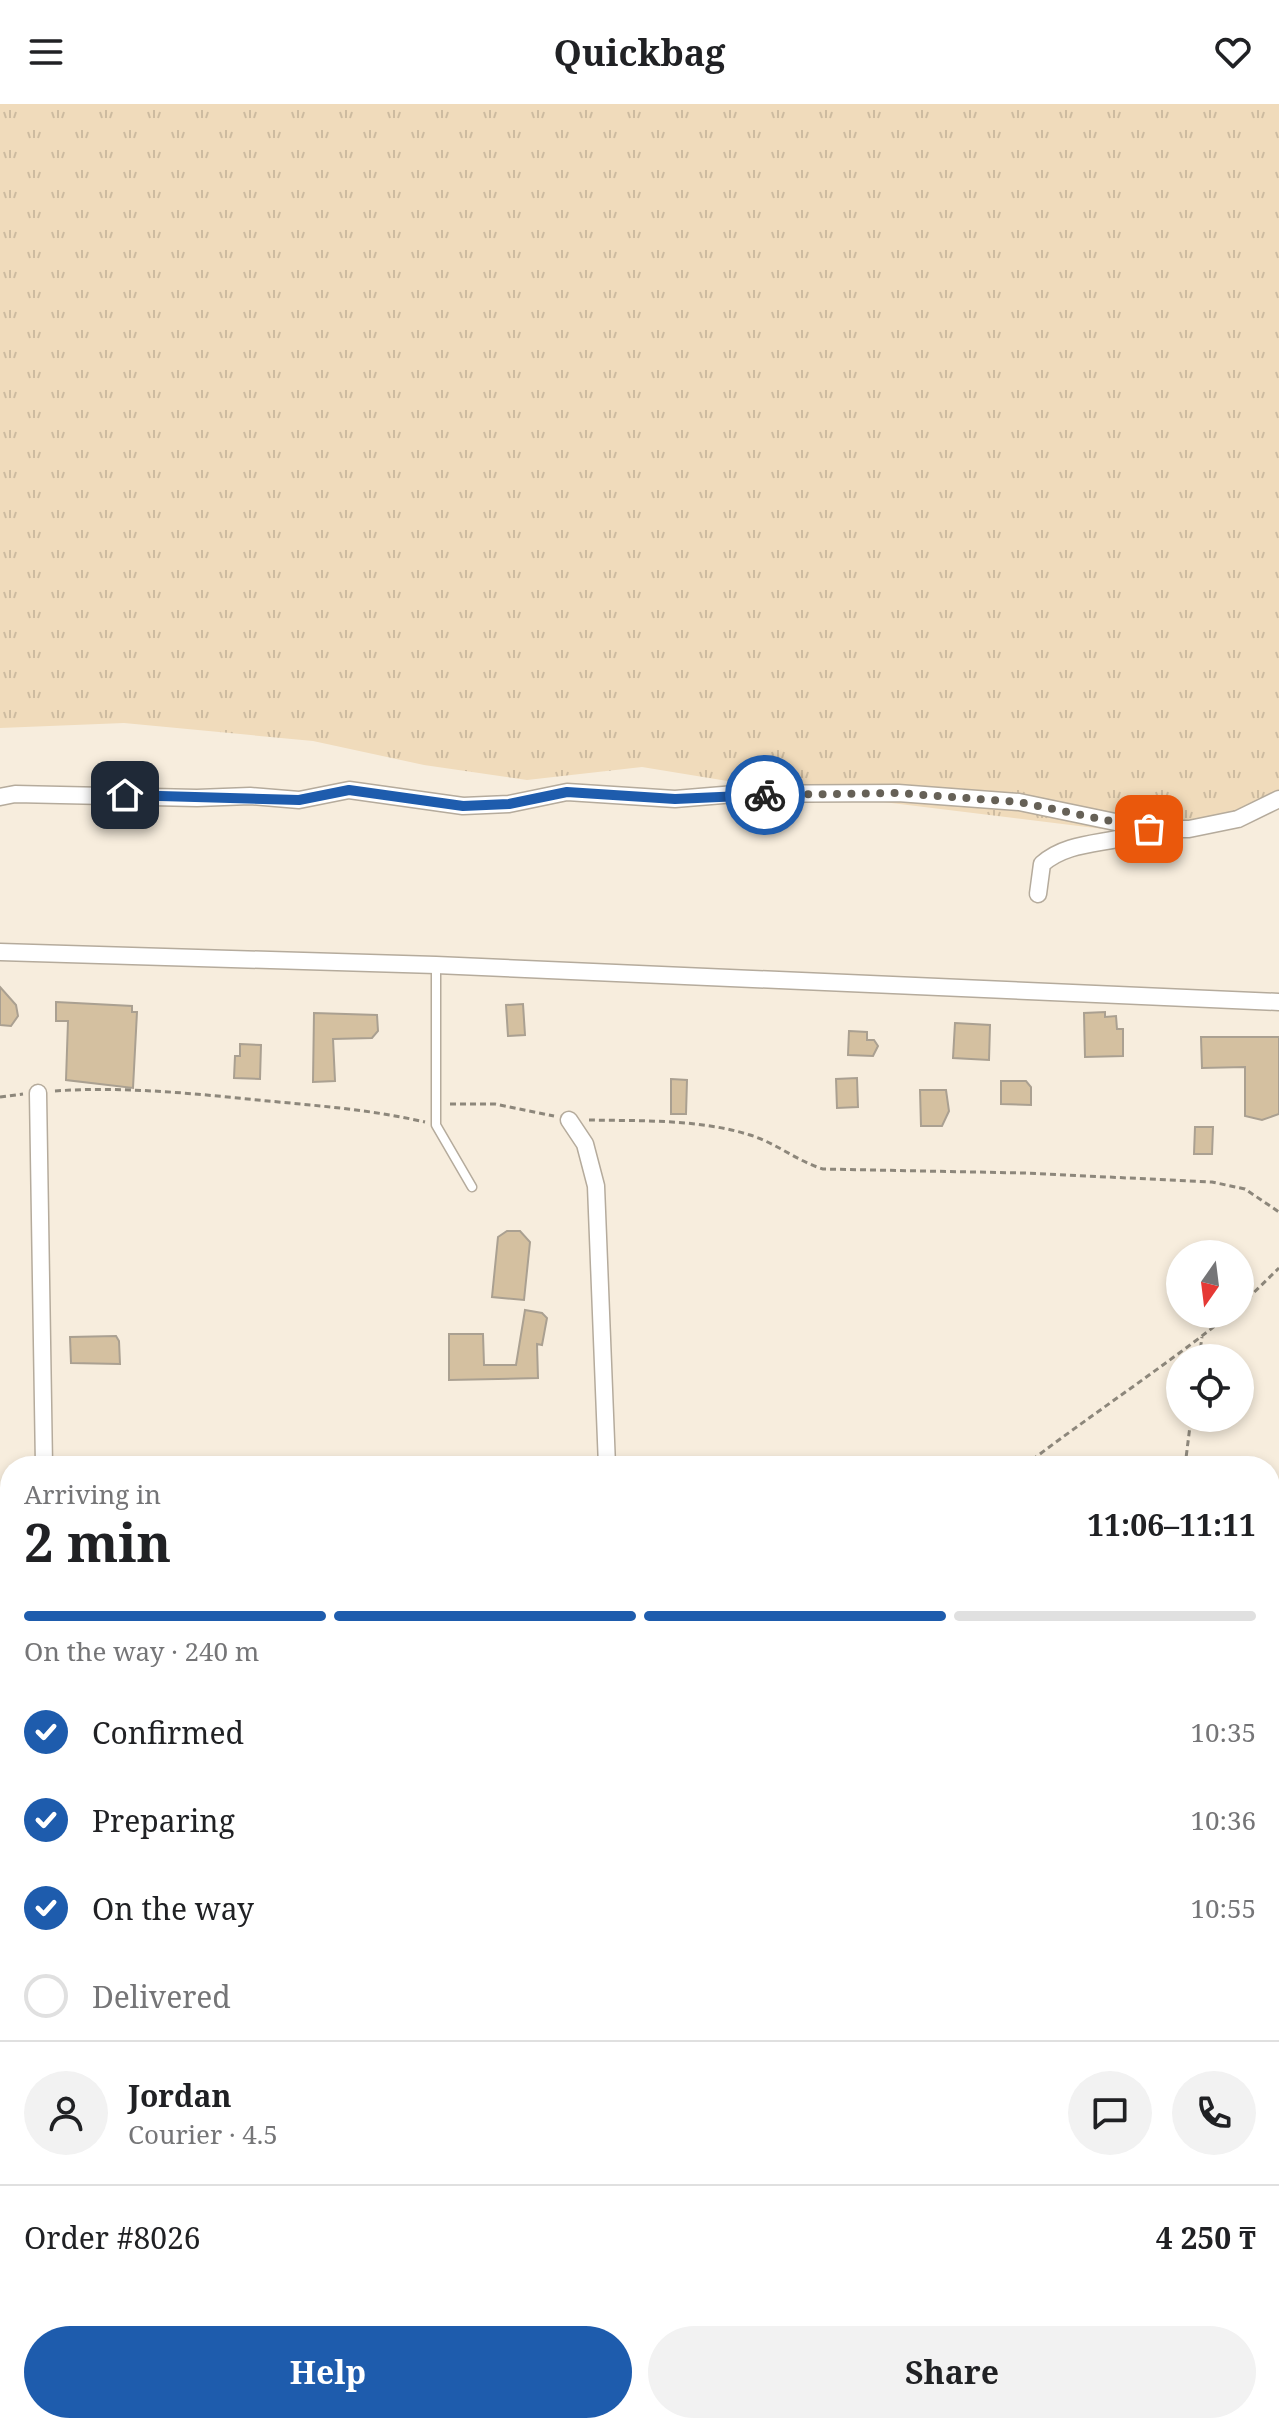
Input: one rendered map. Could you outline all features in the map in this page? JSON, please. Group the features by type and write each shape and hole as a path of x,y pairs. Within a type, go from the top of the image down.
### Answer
{"street":[{"path":"0,797 15,794 197,798 250,796 299,800 349,790 463,806 509,804 567,792 675,799 735,794 898,793 1059,808 1149,829 1189,829 1238,819 1279,799"},
{"path":"1038,894 1042,864 1052,855 1118,841 1149,829"},
{"path":"0,952 436,965 1279,1002"},
{"path":"38,1093 44,1456"},
{"path":"569,1120 585,1144 596,1186 607,1456"}],"lane":[{"path":"436,965 436,1125 472,1187"}],"path":[{"path":"0,1097 92,1088 225,1097 393,1115 436,1125"},
{"path":"438,1104 495,1104 569,1120 658,1121 721,1128 752,1135 797,1161 823,1169 1024,1173 1212,1182 1245,1189 1279,1212"},
{"path":"1254,1292 1279,1268"},
{"path":"1038,1456 1213,1328"},
{"path":"1201,1344 1202,1337"},
{"path":"1186,1456 1189,1432"}],"green space":[{"path":"0,104 1279,104 1279,794 1251,809 1173,832 1103,829 777,789 642,767 527,780 424,765 313,741 124,723 0,728"}],"building":[{"path":"0,987 16,1005 18,1016 11,1026 0,1025"},
{"path":"56,1002 132,1006 132,1012 137,1012 133,1088 66,1080 68,1021 56,1021"},
{"path":"523,1004 525,1035 508,1036 506,1005"},
{"path":"1105,1012 1105,1017 1116,1016 1117,1029 1123,1029 1123,1056 1085,1057 1084,1013"},
{"path":"314,1013 377,1015 378,1031 372,1038 333,1039 335,1081 313,1082"},
{"path":"955,1023 990,1025 989,1060 953,1058"},
{"path":"849,1031 867,1032 867,1040 874,1040 878,1046 873,1056 848,1055"},
{"path":"1201,1037 1279,1037 1279,1114 1262,1120 1245,1116 1245,1067 1202,1068"},
{"path":"240,1044 261,1045 260,1079 234,1078 235,1056 240,1056"},
{"path":"857,1078 858,1107 837,1108 836,1079"},
{"path":"671,1079 687,1080 686,1114 671,1114"},
{"path":"1001,1081 1026,1081 1031,1087 1031,1105 1001,1104"},
{"path":"920,1090 946,1090 949,1111 942,1126 921,1126"},
{"path":"1195,1127 1213,1127 1212,1154 1194,1154"},
{"path":"507,1231 520,1231 530,1242 524,1300 492,1297 498,1237"},
{"path":"525,1310 542,1313 547,1318 542,1345 537,1344 538,1378 449,1380 449,1334 483,1334 484,1365 516,1365"},
{"path":"116,1336 120,1364 71,1363 70,1337"}],"way so far":[{"path":"765,795 898,793 1019,802 1149,829"}],"route":[{"path":"125,795 197,798 250,796 299,800 332,796 349,790 409,801 463,806 509,804 567,792 645,799 765,795"}]}
